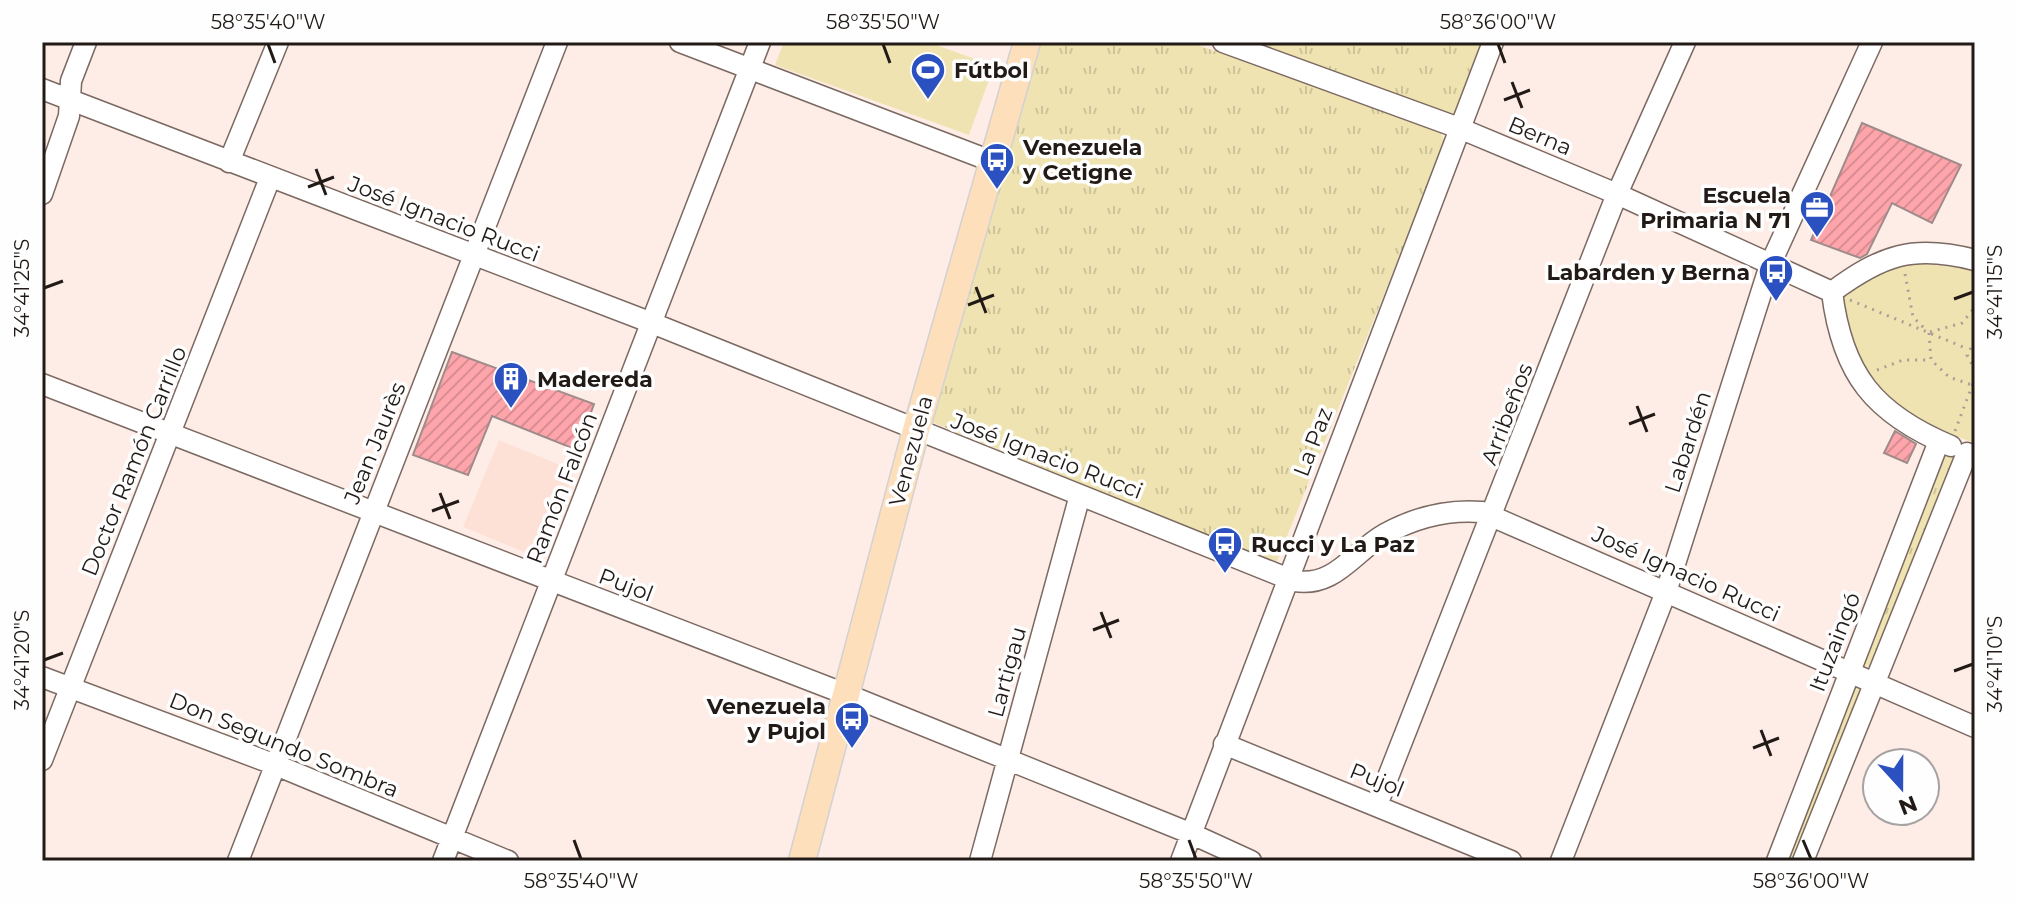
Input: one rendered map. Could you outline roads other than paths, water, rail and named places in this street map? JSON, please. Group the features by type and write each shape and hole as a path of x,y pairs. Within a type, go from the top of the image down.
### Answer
{"main road":[{"name":"Venezuela","path":"802,861 916,430 1027,42"}],"street":[{"path":"42,194 69,116 71,81 86,42"},
{"path":"229,162 278,42"},
{"name":"Jean Jaurès","path":"238,861 557,42"},
{"path":"680,42 991,161"},
{"name":"Ramón Falcón","path":"443,861 760,42"},
{"name":"Berna","path":"1223,42 1459,128 1617,194 1832,292"},
{"name":"La Paz","path":"1181,861 1493,42"},
{"name":"Arribeños","path":"1377,805 1494,516 1617,194 1685,42"},
{"name":"Labardén","path":"1561,861 1666,592 1770,265 1872,42"},
{"name":"José Ignacio Rucci","path":"42,89 475,258 652,323 1287,578 1308,583 1323,581 1383,536 1424,517 1463,511 1494,516 1975,727"},
{"name":"Doctor Ramón Carrillo","path":"42,760 270,178"},
{"path":"1803,861 1874,683 1958,449 1888,412 1860,381 1836,330 1832,292 1855,275 1899,255 1927,251 1975,260"},
{"name":"Pujol","path":"42,384 848,695 1192,834 1251,861"},
{"name":"Ituzaingó","path":"1777,861 1850,672 1958,449"},
{"name":"Lartigau","path":"980,861 1080,495"},
{"name":"Don Segundo Sombra","path":"42,677 276,765 508,861"},
{"name":"Pujol","path":"1224,744 1511,861"}],"place":[{"name":"Fútbol","path":"928,101"},
{"name":"Venezuela y Cetigne","path":"997,191"},
{"name":"Escuela Primaria N 71","path":"1817,239"},
{"name":"Labarden y Berna","path":"1776,303"},
{"name":"Madereda","path":"511,410"},
{"name":"Rucci y La Paz","path":"1225,575"},
{"name":"Venezuela y Pujol","path":"852,750"}]}
